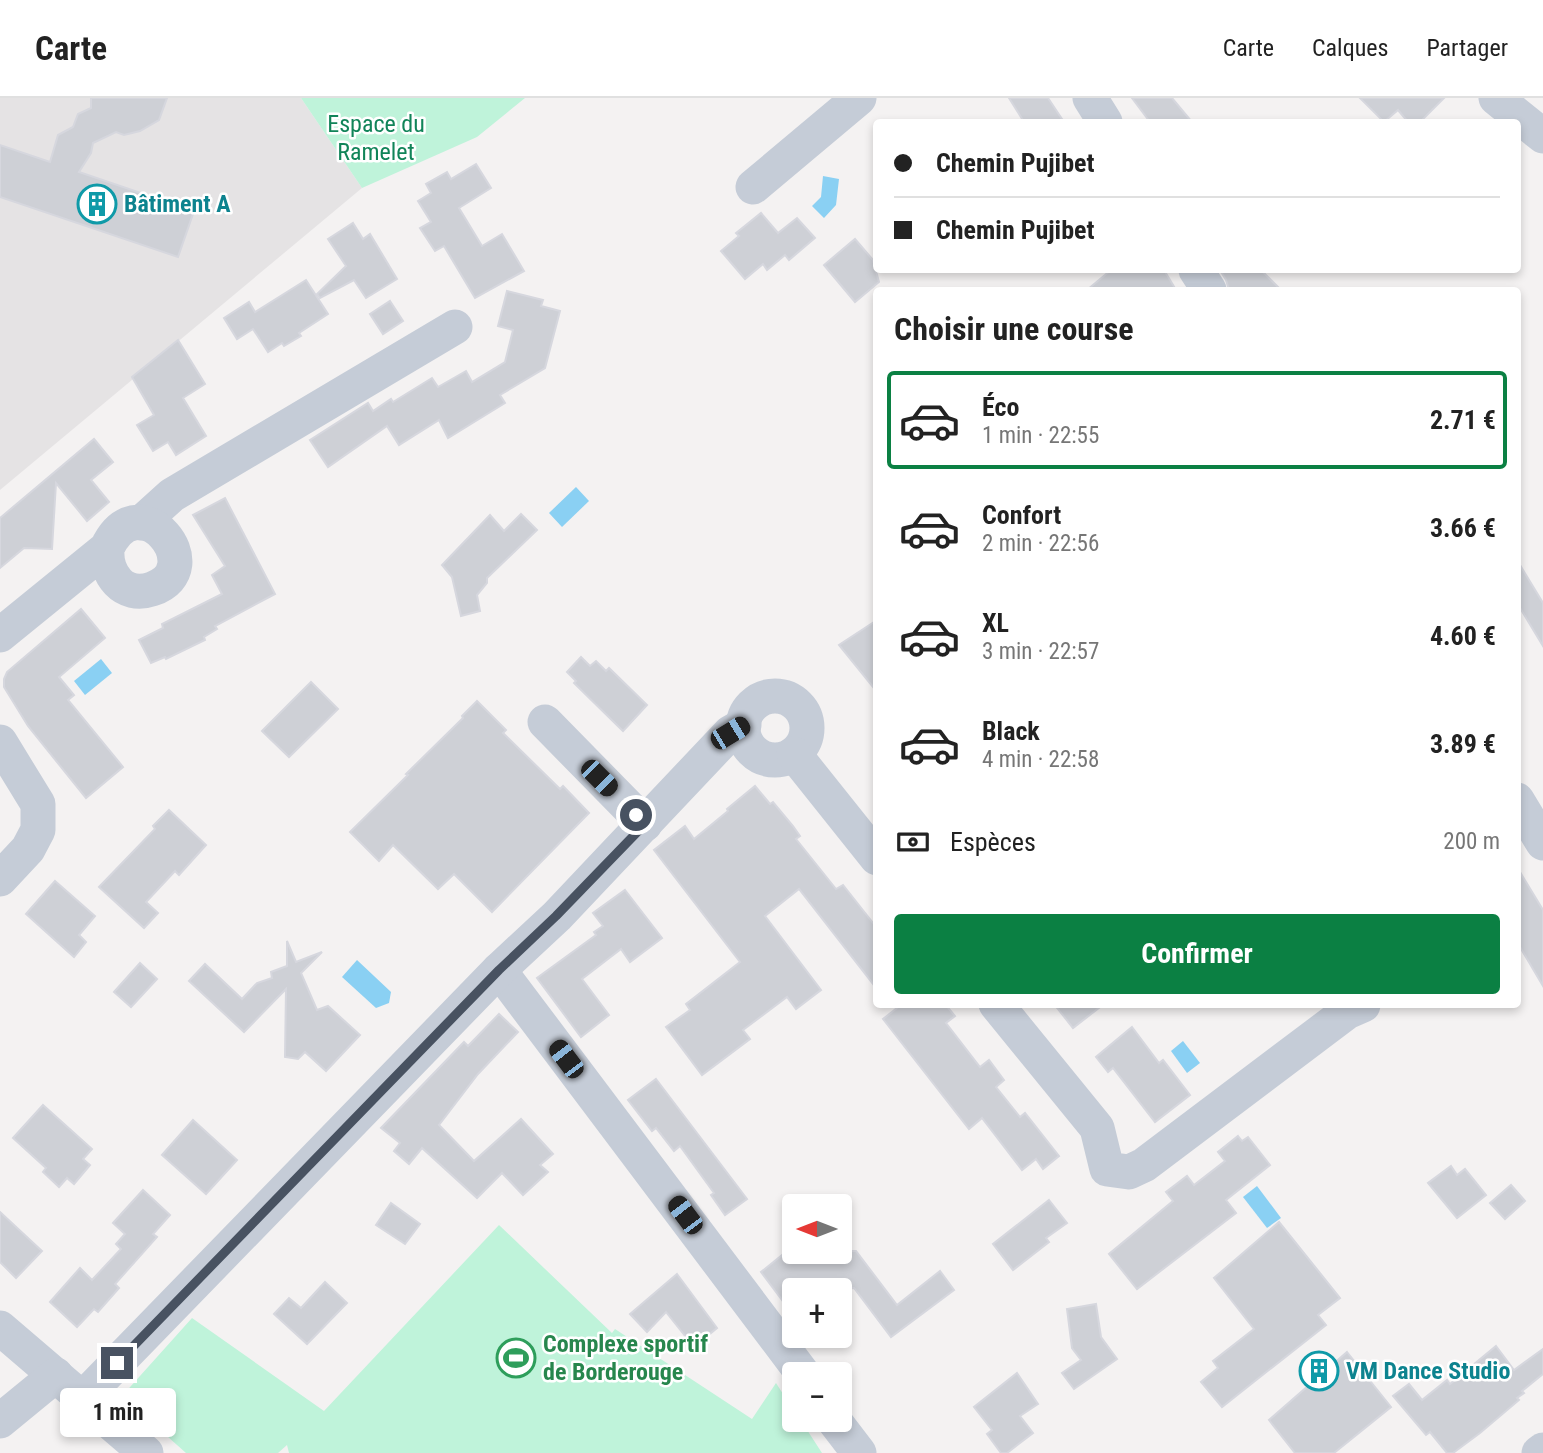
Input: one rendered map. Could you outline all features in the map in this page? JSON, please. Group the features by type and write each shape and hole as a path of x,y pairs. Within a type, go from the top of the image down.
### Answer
{"street":[{"path":"753,187 859,98"},
{"path":"1090,98 1103,119"},
{"path":"1496,98 1543,136"},
{"path":"141,523 172,495 455,327"},
{"path":"130,524 154,526 165,533 172,544 175,557 173,570 166,581 155,589 143,592 129,590 118,584 110,573 106,561 107,548 112,537 130,524"},
{"path":"0,635 107,548"},
{"path":"780,696 791,700 805,716 806,736 802,746 794,754 775,760 755,753 748,745 744,725 746,715 760,700 780,696"},
{"path":"545,722 645,824"},
{"path":"83,1398 499,970 556,916 730,733 744,725"},
{"path":"0,742 38,804 38,830 28,849 0,879"},
{"path":"794,754 873,853"},
{"path":"1521,806 1543,842"},
{"path":"499,970 794,1362"},
{"path":"999,1008 1097,1128 1107,1169 1129,1172 1144,1165 1347,1012 1356,1008"},
{"path":"0,1328 146,1453"},
{"path":"0,1421 56,1374"},
{"path":"843,1432 859,1453"}],"shaded area":[{"path":"0,98 301,98 362,188 0,490"}],"green space":[{"name":"Espace du Ramelet","path":"301,98 525,98 477,137 362,188"},
{"name":"Complexe sportif de Borderouge","path":"499,1225 612,1333 615,1329 752,1419 776,1383 782,1392 782,1432 808,1432 822,1453 289,1453 287,1445 278,1453 186,1453 122,1396 192,1318 324,1411"}],"water":[{"path":"823,176 839,179 836,205 824,218 812,206 821,197"},
{"path":"576,487 589,501 562,527 549,513"},
{"path":"101,659 112,673 85,695 74,681"},
{"path":"357,960 391,992 389,1003 376,1008 342,977"},
{"path":"1183,1041 1200,1063 1187,1073 1171,1051"},
{"path":"1257,1186 1281,1218 1267,1228 1243,1197"}],"building":[{"name":"Bâtiment A","path":"91,98 167,98 159,120 140,131 124,135 116,132 93,143 91,153 79,172 194,211 178,257 0,197 0,145 50,162 58,135 73,127 78,114 91,108"},
{"path":"1009,98 1048,98 1062,119 1022,119"},
{"path":"1132,98 1172,98 1190,119 1148,119"},
{"path":"1360,98 1444,98 1423,119 1406,119 1398,110 1388,119 1381,119"},
{"path":"476,164 491,188 459,208 482,246 502,234 524,271 475,298 444,246 435,251 420,228 431,222 418,201 431,193 426,184 447,172 451,179"},
{"path":"761,213 778,233 797,218 815,238 789,260 785,255 767,270 763,264 745,279 721,251 739,236 736,233"},
{"path":"353,223 363,239 370,234 397,279 366,298 354,280 320,298 317,294 346,266 328,239"},
{"path":"855,239 873,260 873,273 877,273 879,282 855,302 824,265"},
{"path":"1107,273 1166,273 1174,287 1091,287"},
{"path":"1222,273 1264,273 1278,287 1228,287"},
{"path":"306,280 328,314 299,333 301,336 268,352 253,329 237,339 224,318 249,302 255,312"},
{"path":"507,291 543,300 541,306 560,311 545,368 500,395 505,403 448,438 439,420 399,445 387,426 328,467 310,440 368,403 373,411 432,378 438,387 466,371 472,382 505,362 513,330 498,326"},
{"path":"390,301 403,321 383,334 370,314"},
{"path":"178,340 205,384 183,398 206,436 176,455 168,442 153,451 137,425 154,415 132,377"},
{"path":"94,439 113,462 91,480 109,502 87,521 56,483 52,549 24,548 0,568 0,518"},
{"path":"225,498 275,594 215,626 217,629 204,637 205,640 166,659 165,657 151,663 139,640 163,628 162,624 222,594 212,575 225,566 193,515"},
{"path":"521,514 537,530 487,578 487,583 477,595 480,611 461,616 452,577 442,565 490,515 504,531"},
{"path":"1521,567 1543,603 1543,646 1521,610"},
{"path":"81,609 105,638 59,677 74,695 68,700 123,767 86,798 28,726 4,687 7,672"},
{"path":"873,623 873,687 839,645"},
{"path":"581,657 590,666 596,661 606,671 609,668 647,705 623,731 574,683 576,681 567,672"},
{"path":"311,682 338,709 289,757 262,731"},
{"path":"477,701 506,730 503,733 560,789 563,786 589,813 492,912 454,874 438,889 393,845 379,861 350,832"},
{"path":"755,786 793,826 800,836 796,839 836,889 843,885 873,923 873,984 799,889 765,916 821,990 796,1009 787,997 743,1030 750,1039 702,1075 666,1027 690,1010 686,1004 740,962 654,850 685,826 694,839 728,811 727,809"},
{"path":"169,810 206,845 179,875 175,871 146,902 158,913 144,928 99,887 155,829 153,826"},
{"path":"1521,874 1543,910 1543,986 1521,949"},
{"path":"55,881 95,916 79,935 86,942 74,957 26,914"},
{"path":"625,890 662,938 630,962 621,949 582,979 609,1015 581,1037 537,978 596,935 594,932 603,926 593,913"},
{"path":"287,941 296,962 322,952 301,973 317,1010 328,1006 360,1035 326,1071 305,1052 298,1059 285,1057 286,989 244,1032 189,981 205,964 242,999 257,983 272,978 271,972 287,966"},
{"path":"140,963 157,979 131,1007 114,992"},
{"path":"897,1008 948,1008 955,1016 946,1023 980,1067 989,1060 1004,1080 996,1087 1020,1117 1025,1113 1059,1156 1043,1169 1036,1159 1022,1170 982,1118 969,1129 883,1019"},
{"path":"1057,1008 1099,1008 1073,1028"},
{"path":"499,1014 518,1032 478,1074 439,1125 474,1161 521,1119 553,1154 540,1165 548,1172 523,1195 502,1173 477,1198 422,1148 409,1164 394,1151 400,1143 381,1128 464,1042 468,1046"},
{"path":"1132,1027 1159,1063 1163,1060 1190,1095 1155,1122 1113,1068 1108,1072 1096,1057"},
{"path":"656,1079 747,1199 725,1215 711,1195 714,1193 680,1146 674,1151 656,1128 652,1131 628,1100"},
{"path":"43,1105 92,1149 83,1159 90,1165 74,1184 67,1178 59,1187 43,1172 46,1168 13,1138"},
{"path":"193,1120 237,1160 206,1194 162,1155"},
{"path":"1238,1136 1242,1141 1248,1137 1270,1165 1226,1200 1236,1213 1137,1289 1109,1254 1173,1201 1166,1192 1187,1176 1194,1185 1225,1161 1218,1152"},
{"path":"1451,1166 1457,1175 1465,1169 1486,1195 1457,1218 1428,1183"},
{"path":"1511,1185 1525,1201 1505,1219 1490,1203"},
{"path":"143,1190 170,1215 153,1234 157,1237 115,1284 119,1288 98,1312 94,1309 77,1327 50,1302 80,1268 92,1280 121,1249 116,1244 125,1234 113,1223"},
{"path":"1049,1200 1067,1223 1046,1238 1049,1242 1013,1270 993,1244"},
{"path":"391,1203 420,1224 405,1244 376,1225"},
{"path":"0,1212 42,1251 16,1278 0,1262"},
{"path":"1279,1222 1340,1298 1318,1315 1326,1325 1222,1407 1201,1382 1218,1368 1213,1361 1254,1329 1214,1278"},
{"path":"852,1251 856,1251 897,1305 940,1271 954,1290 891,1337 852,1288 852,1278 782,1278 782,1300 761,1272 782,1255 782,1264 852,1264"},
{"path":"677,1274 717,1328 694,1347 666,1312 647,1332 630,1314"},
{"path":"325,1282 347,1303 307,1344 274,1314 289,1298 301,1308"},
{"path":"1096,1304 1101,1337 1117,1359 1074,1389 1062,1373 1081,1360 1072,1348 1067,1309"},
{"path":"1496,1346 1514,1370 1543,1349 1543,1374 1522,1391 1524,1393 1517,1398 1519,1400 1480,1433 1453,1453 1447,1453 1430,1432 1426,1435 1393,1396 1409,1384 1422,1400 1447,1380 1450,1384"},
{"path":"1347,1352 1391,1407 1334,1453 1295,1453 1269,1420"},
{"path":"1017,1373 1038,1404 1020,1416 1033,1433 1007,1453 1001,1453 987,1434 992,1430 974,1407"}],"place":[{"name":"Bâtiment A","path":"97,204"},
{"name":"Complexe sportif de Borderouge","path":"516,1358"},
{"name":"VM Dance Studio","path":"1319,1371"}],"route":[{"path":"117,1363 499,970 556,916 645,824 636,815"}]}
